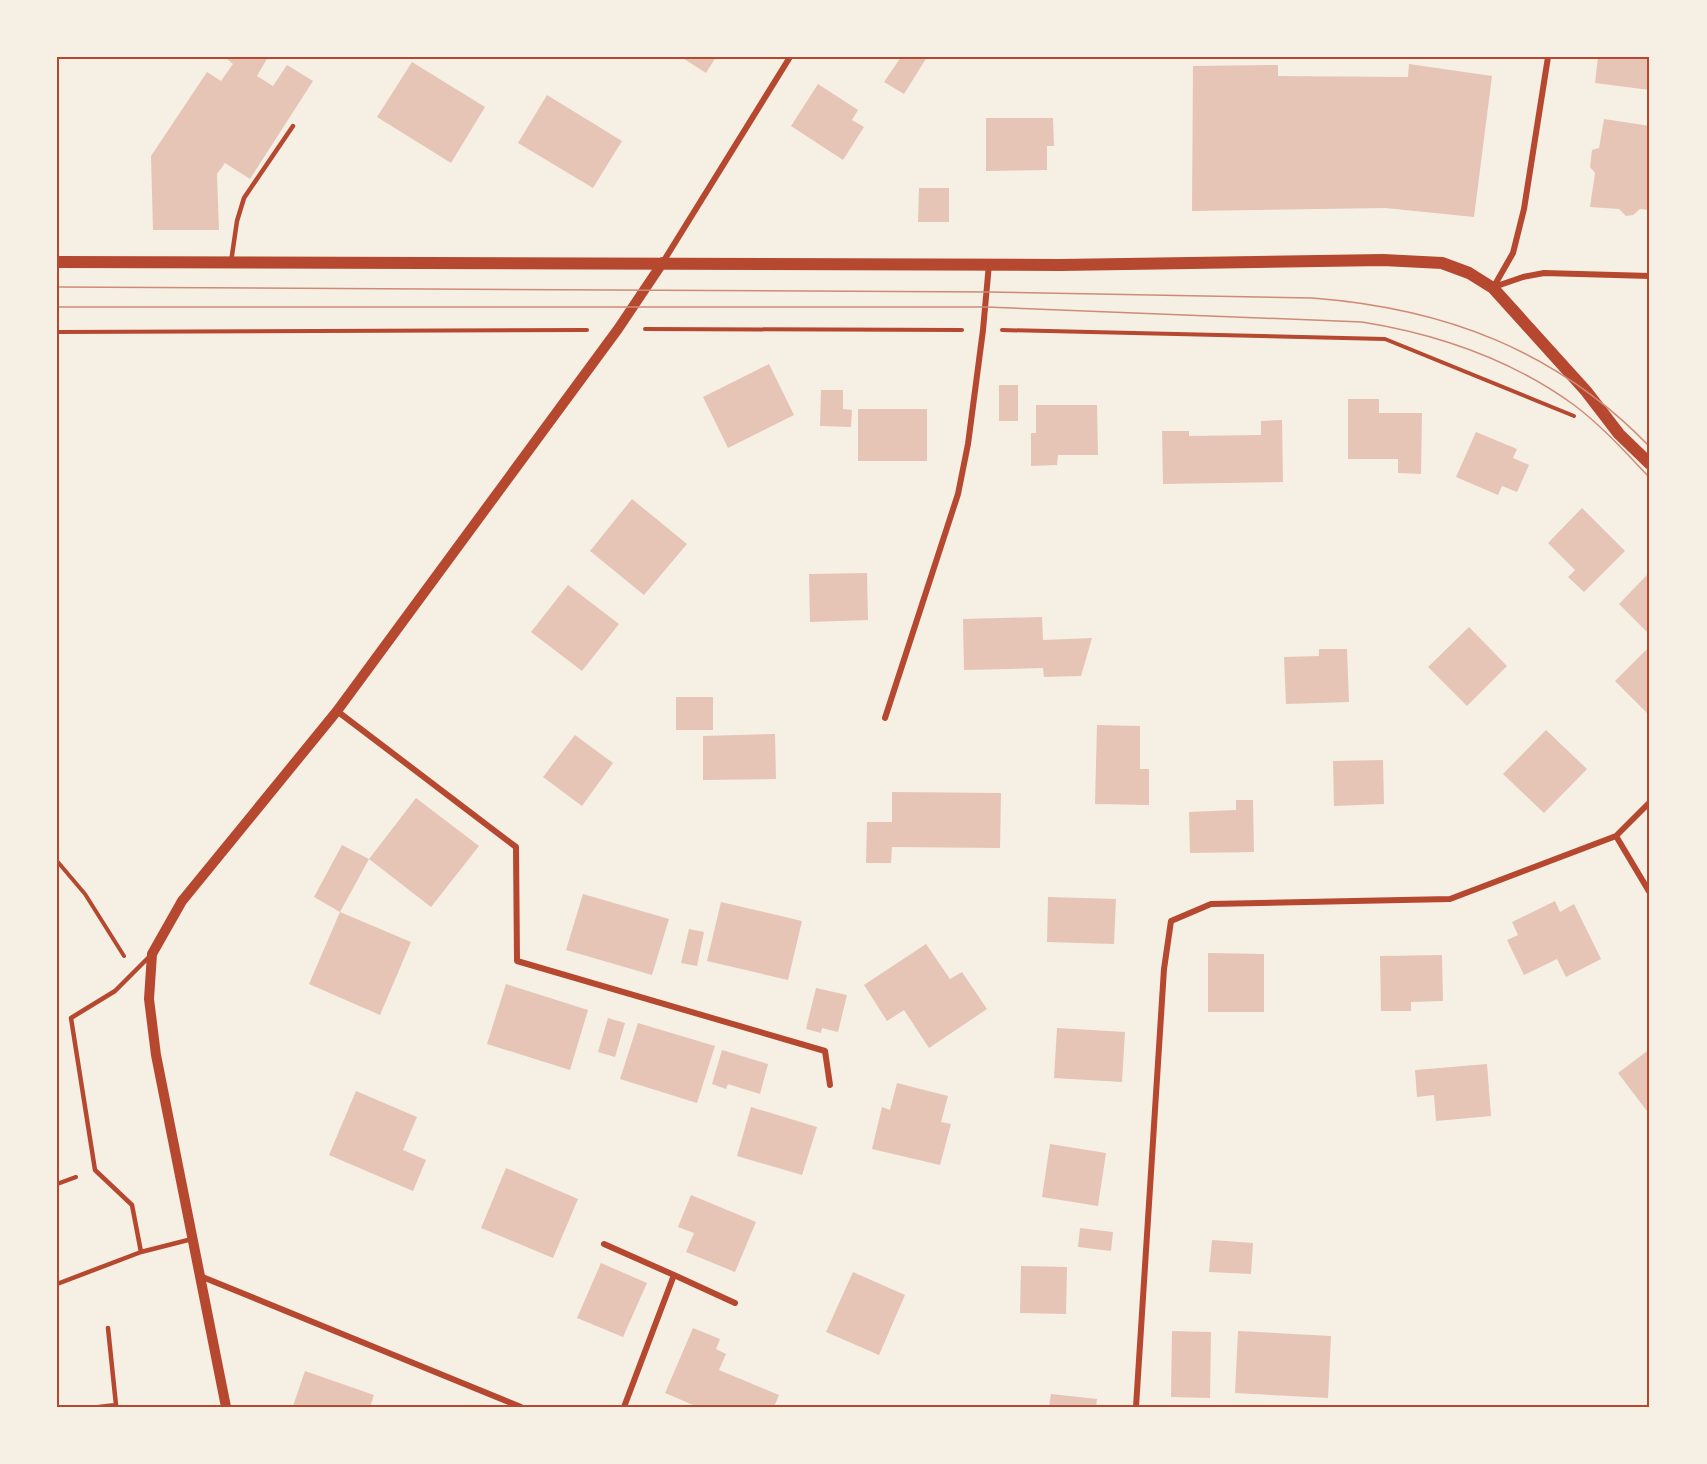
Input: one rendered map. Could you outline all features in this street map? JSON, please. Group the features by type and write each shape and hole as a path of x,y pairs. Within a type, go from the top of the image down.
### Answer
{"main road":[{"path":"58,259 231,262 1060,265 1383,260 1442,263 1469,273 1493,288 1586,391 1619,434 1650,464"}],"street":[{"path":"226,1407 156,1055 149,999 152,954 182,901 337,711 618,329 663,262 790,57"},
{"path":"1493,288 1513,253 1524,209 1548,57"},
{"path":"885,718 958,494 968,444 983,330 988,263"},
{"path":"1493,288 1523,277 1544,273 1650,276"},
{"path":"337,711 516,848 517,961 825,1051 831,1085"},
{"path":"1136,1407 1164,969 1171,921 1211,904 1450,899 1616,836 1650,802"},
{"path":"1616,836 1650,893"},
{"path":"604,1244 735,1303"},
{"path":"624,1407 674,1275"},
{"path":"200,1276 521,1407"}],"lane":[{"path":"231,262 237,221 244,198 293,126"},
{"path":"141,1252 132,1205 95,1170 71,1018 115,991 152,954"},
{"path":"57,1284 141,1252 192,1239"},
{"path":"99,1407 116,1406 108,1328"}],"path":[{"path":"57,332 983,330 1385,339 1619,434"},
{"path":"57,861 85,894 124,957 152,954"}],"building":[{"path":"225,57 268,57 257,76 273,86 287,65 313,81 250,179 225,163 217,174 219,230 153,230 151,156 207,72 221,81 233,64"},
{"path":"681,57 716,57 706,73"},
{"path":"901,57 927,57 904,94 884,82"},
{"path":"1598,57 1650,57 1650,90 1595,83"},
{"path":"412,62 485,107 451,163 377,117"},
{"path":"1409,64 1492,76 1474,217 1385,208 1192,211 1193,66 1278,65 1278,76 1408,77"},
{"path":"818,84 858,110 852,120 864,127 843,160 791,126"},
{"path":"547,95 622,141 593,188 518,143"},
{"path":"986,118 1053,118 1054,146 1047,146 1047,170 986,171"},
{"path":"1604,119 1650,126 1650,210 1640,209 1633,215 1626,216 1619,209 1590,207 1595,173 1590,167 1592,150 1599,148"},
{"path":"919,188 949,188 949,222 918,222"},
{"path":"769,364 794,415 728,448 703,397"},
{"path":"999,385 1018,385 1018,421 999,421"},
{"path":"821,390 843,390 843,409 852,410 851,427 820,426"},
{"path":"1348,399 1379,399 1379,413 1422,413 1421,474 1398,473 1398,459 1348,459"},
{"path":"1036,405 1097,405 1098,455 1058,455 1057,465 1031,466 1031,433 1036,433"},
{"path":"858,409 927,409 927,461 858,461"},
{"path":"1282,420 1283,482 1163,484 1162,431 1189,431 1189,436 1261,435 1261,421"},
{"path":"1476,432 1517,449 1513,458 1529,465 1517,492 1502,486 1498,495 1456,477"},
{"path":"632,499 687,544 644,595 590,551"},
{"path":"1582,508 1625,551 1584,592 1568,577 1575,570 1548,543"},
{"path":"867,573 868,620 810,622 809,574"},
{"path":"1648,574 1650,576 1650,635 1619,604"},
{"path":"568,585 619,624 582,671 531,632"},
{"path":"1042,617 1043,640 1092,638 1081,676 1044,677 1043,668 964,670 963,619"},
{"path":"1469,627 1507,666 1467,706 1428,667"},
{"path":"1650,646 1650,716 1615,681"},
{"path":"1319,649 1347,649 1349,702 1286,704 1284,657 1319,656"},
{"path":"676,697 713,697 713,730 676,730"},
{"path":"1097,725 1140,726 1140,769 1149,769 1149,805 1095,804"},
{"path":"1546,730 1587,769 1544,813 1503,774"},
{"path":"775,734 776,779 703,780 703,736"},
{"path":"575,735 613,763 582,806 543,777"},
{"path":"1383,760 1384,804 1334,806 1333,761"},
{"path":"892,792 1001,793 1000,848 892,847 891,863 866,863 867,822 892,822"},
{"path":"416,798 479,846 431,907 369,859"},
{"path":"1236,800 1253,800 1254,852 1190,853 1189,812 1236,810"},
{"path":"342,845 369,859 340,912 314,897"},
{"path":"583,894 669,919 652,975 566,950"},
{"path":"1048,897 1116,899 1114,944 1047,942"},
{"path":"1555,901 1560,912 1574,904 1601,959 1566,977 1557,959 1524,975 1507,940 1518,935 1512,922"},
{"path":"721,902 802,921 788,980 707,961"},
{"path":"340,912 411,942 380,1015 309,984"},
{"path":"689,929 704,932 697,966 681,963"},
{"path":"926,944 950,979 962,972 987,1009 929,1048 904,1010 887,1021 864,985"},
{"path":"1208,953 1264,954 1264,1012 1208,1012"},
{"path":"1442,955 1443,1001 1411,1002 1411,1011 1381,1011 1380,956"},
{"path":"506,984 588,1010 570,1070 487,1044"},
{"path":"816,988 847,995 838,1032 822,1028 821,1033 806,1029"},
{"path":"608,1018 625,1023 615,1057 598,1052"},
{"path":"638,1023 715,1046 697,1103 620,1079"},
{"path":"1057,1028 1125,1032 1122,1082 1054,1078"},
{"path":"1650,1049 1650,1115 1618,1073"},
{"path":"722,1050 768,1064 760,1094 728,1084 726,1089 712,1084"},
{"path":"1487,1064 1491,1116 1436,1121 1434,1095 1417,1097 1415,1070"},
{"path":"897,1083 948,1096 941,1122 951,1124 940,1165 872,1149 882,1107 890,1110"},
{"path":"356,1091 417,1117 403,1150 426,1160 413,1191 329,1155"},
{"path":"751,1107 817,1127 802,1175 737,1156"},
{"path":"1050,1144 1106,1153 1098,1206 1042,1197"},
{"path":"506,1168 578,1199 553,1258 481,1228"},
{"path":"691,1195 756,1222 735,1272 686,1252 694,1233 678,1227"},
{"path":"1080,1228 1113,1232 1111,1251 1078,1247"},
{"path":"1212,1240 1253,1243 1251,1274 1209,1272"},
{"path":"601,1263 647,1283 623,1337 577,1318"},
{"path":"1021,1266 1067,1267 1066,1314 1020,1313"},
{"path":"853,1272 905,1295 879,1355 826,1332"},
{"path":"693,1328 720,1339 716,1349 726,1354 719,1370 779,1395 774,1407 698,1407 665,1393"},
{"path":"1172,1331 1211,1332 1210,1398 1171,1397"},
{"path":"1238,1331 1331,1336 1328,1398 1235,1393"},
{"path":"305,1371 374,1395 370,1407 293,1406"},
{"path":"1051,1394 1097,1399 1096,1407 1049,1407"}],"tram line":[{"path":"57,287 987,292 1312,298 1361,303 1407,312 1452,324 1496,340 1537,360 1577,384 1614,413 1650,447"},
{"path":"57,307 986,307 1362,322 1446,342 1473,351 1525,375 1584,413 1650,478"}]}
